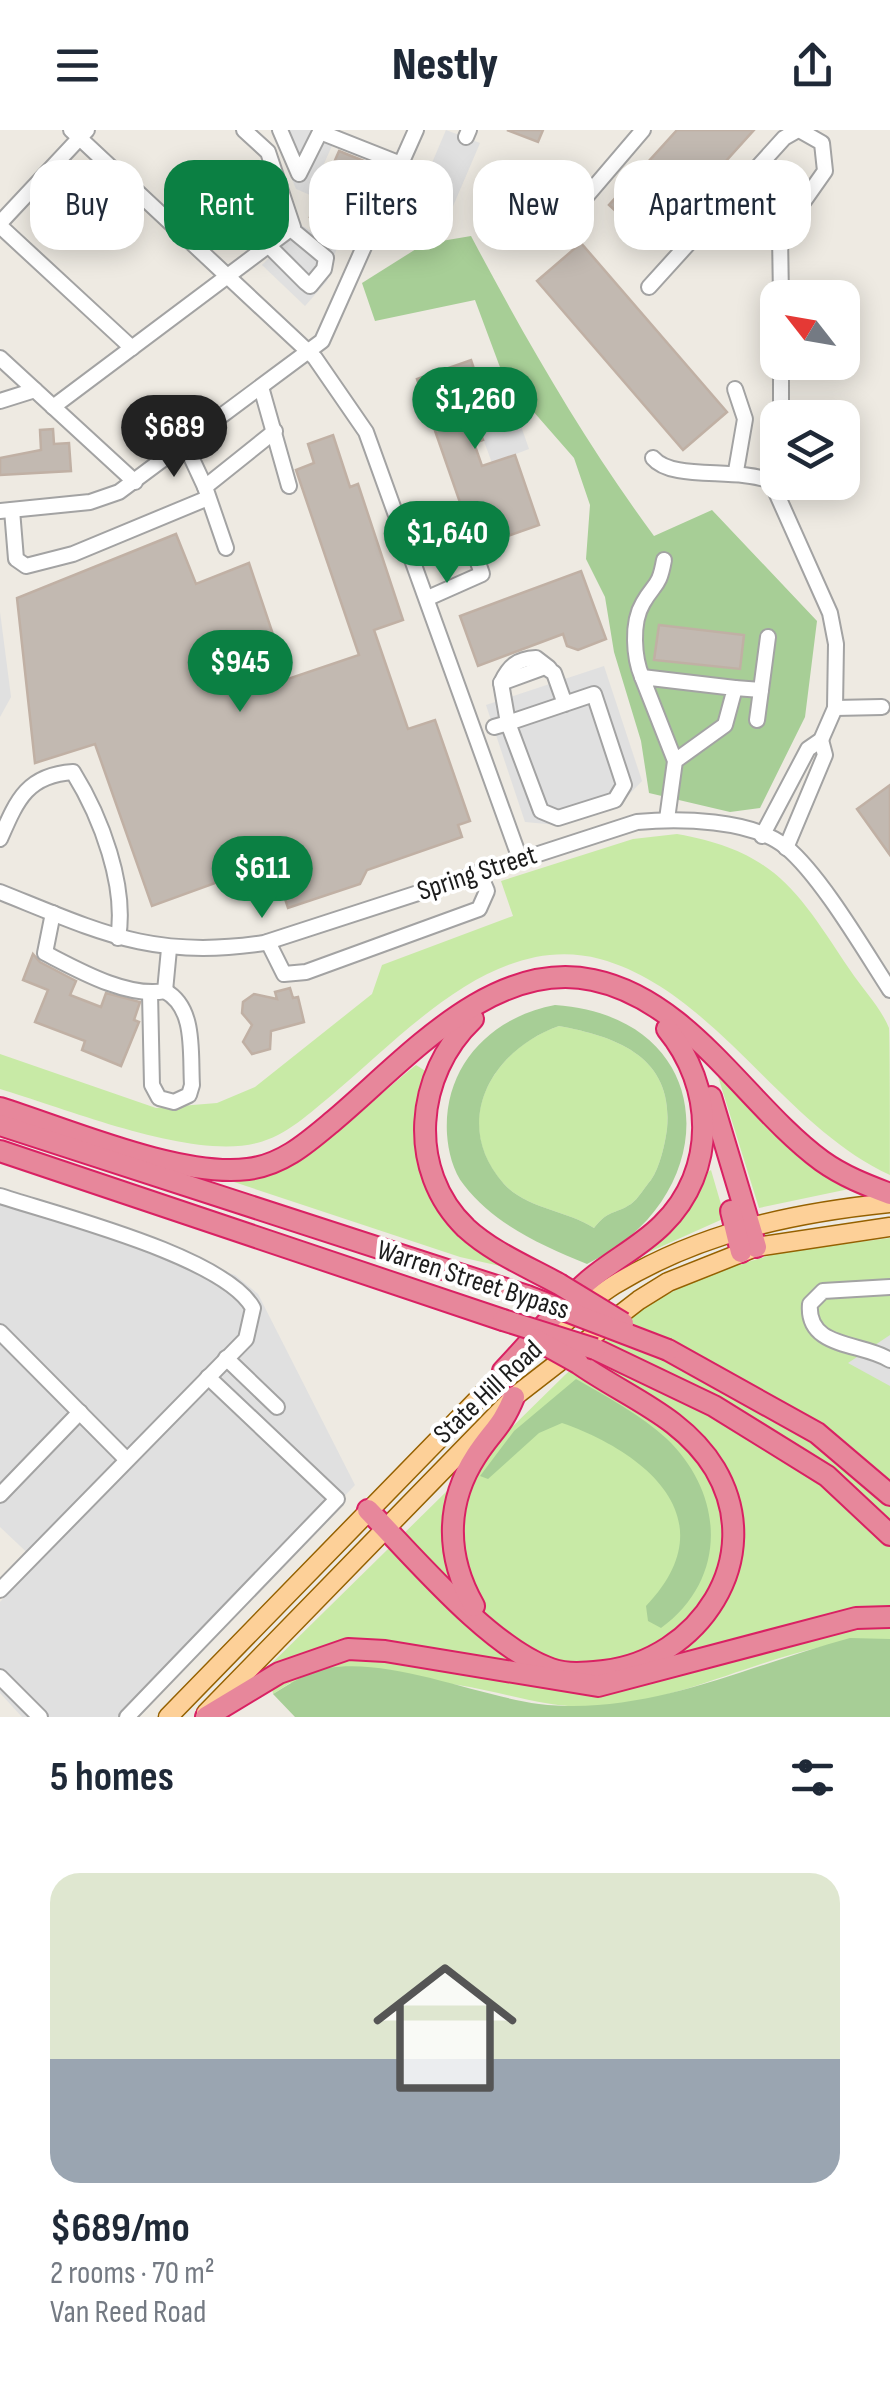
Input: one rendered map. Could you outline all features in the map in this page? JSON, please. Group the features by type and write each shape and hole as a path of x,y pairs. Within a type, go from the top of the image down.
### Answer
{"highway":[{"path":"0,1108 192,1168 246,1170 276,1162 301,1147 457,1018 507,986 536,978 589,979 617,987 672,1021 823,1162 890,1194"},
{"path":"668,1350 476,1236 449,1208 426,1154 425,1108 438,1063 451,1043 482,1012 520,993 554,985 599,990 631,1002 667,1029 691,1062 749,1249"},
{"path":"672,1021 704,1071 742,1228"},
{"path":"503,1372 587,1282 672,1214 696,1168 704,1113"},
{"name":"Warren Street Bypass","path":"0,1125 527,1296 668,1350 818,1433 890,1495"},
{"name":"Warren Street Bypass","path":"0,1151 595,1349 714,1406 827,1476 890,1535"},
{"path":"380,1531 522,1655 565,1673 630,1666 662,1654 685,1638 708,1612 724,1582 732,1523 714,1468 670,1419 504,1320"},
{"path":"484,1625 458,1573 452,1522 468,1470 502,1426 514,1396"},
{"path":"364,1515 486,1643 542,1680"},
{"path":"205,1717 279,1672 348,1650 385,1651 542,1680 610,1686 856,1618 890,1618"}],"main road":[{"name":"State Hill Road","path":"168,1717 503,1372 613,1286 680,1252 742,1228 815,1209 890,1202"},
{"name":"State Hill Road","path":"205,1717 514,1396 668,1282 749,1249 890,1227"}],"street":[{"path":"244,130 268,152 290,230 326,258 316,282 310,286 273,250"},
{"path":"280,130 298,174 321,131 391,160"},
{"path":"403,160 416,130"},
{"path":"594,188 644,130"},
{"path":"649,288 784,138 799,130 822,143 825,171 780,235 780,280"},
{"path":"132,348 0,224 79,133 309,352 374,446 520,858"},
{"path":"53,407 227,276 268,250"},
{"path":"275,432 206,492 73,554 26,566 16,559 6,510 90,502 135,482 309,352 331,329 365,250"},
{"path":"0,358 135,482"},
{"path":"262,388 290,486"},
{"path":"735,389 745,419 736,471"},
{"path":"0,402 35,390"},
{"path":"186,444 226,548"},
{"path":"653,458 676,472 736,471 760,478"},
{"path":"762,836 808,749 821,740 835,708 836,644 830,612 780,500"},
{"path":"428,598 482,574 466,527"},
{"path":"664,560 659,586 640,610 635,658 675,760 667,819"},
{"path":"757,720 768,637"},
{"path":"501,725 565,704 594,694 624,785 615,800 558,818 544,815 501,725 501,682 538,667 550,668 565,704"},
{"path":"642,677 761,690"},
{"path":"675,760 725,725 735,688"},
{"path":"835,708 882,706"},
{"path":"786,848 820,768 825,749 821,740"},
{"path":"0,839 26,788 50,774 74,772 122,902 118,938"},
{"name":"Spring Street","path":"0,892 118,938 169,949 219,950 268,942 636,822 687,819 762,836 786,848 890,990"},
{"path":"268,942 284,974 306,972 479,908 487,892 480,872"},
{"path":"54,914 45,953 96,977 157,992 178,998 186,1011 192,1084 190,1095 174,1102 159,1098 152,1084 157,992 169,949"},
{"path":"0,1196 132,1239 218,1274 240,1288 253,1308 246,1339 0,1590"},
{"path":"890,1287 823,1291 810,1304 809,1315 816,1332 825,1338 876,1352 890,1360"},
{"path":"0,1332 126,1459"},
{"path":"226,1358 277,1407"},
{"path":"127,1717 336,1499 208,1377"},
{"path":"0,1496 80,1412"},
{"path":"0,1677 40,1717"}],"green space":[{"path":"471,236 473,250 479,250 557,389 654,536 712,510 817,621 805,717 760,808 730,812 649,793 641,741 614,652 605,597 586,559 590,505 574,458 504,378 475,300 375,321 362,283 414,250 453,250 453,239"},
{"path":"677,834 739,852 781,879 815,918 881,1013 889,1028 890,1175 851,1153 816,1125 678,999 641,975 600,959 561,954 524,960 488,974 454,994 307,1116 257,1143 198,1145 164,1139 0,1089 0,1054 156,1108 217,1103 255,1087 372,994 382,965 513,916 501,881 633,839"},
{"path":"555,1005 611,1017 651,1041 676,1075 686,1115 682,1157 664,1198 632,1235 587,1264 536,1241 490,1212 460,1180 450,1154 448,1109 463,1066 492,1033 532,1011","holes":["559,1026 638,1055 662,1084 667,1105 666,1135 654,1175 634,1202 608,1215 594,1228 513,1192 488,1161 480,1137 486,1091 497,1070 514,1052"]},
{"path":"559,1026 602,1037 638,1055 662,1084 667,1105 666,1135 654,1175 634,1202 608,1215 594,1228 513,1192 488,1161 480,1137 480,1113 498,1070 514,1052"},
{"path":"416,1065 427,1072 424,1173 502,1260 500,1266 460,1257 231,1181 258,1174 307,1151"},
{"path":"717,1073 826,1175 849,1189 759,1208"},
{"path":"711,1170 725,1218 638,1257 682,1217 704,1175"},
{"path":"890,1238 890,1639 818,1648 680,1691 609,1706 552,1704 417,1681 290,1683 273,1694 268,1667 566,1374 648,1304 712,1272 782,1252"},
{"path":"576,1379 657,1430 686,1461 700,1485 711,1536 708,1561 683,1608 661,1628 648,1621 646,1606 670,1574 680,1545 678,1518 666,1493 647,1471 622,1452 562,1423 539,1433 488,1479 480,1476 514,1431"},
{"path":"850,1638 890,1639 890,1717 295,1717 273,1694 314,1672 353,1666 406,1673 539,1704 619,1703 697,1686"}],"shaded area":[{"path":"272,130 339,130 326,160 309,160 309,195 296,189 289,160 284,160"},
{"path":"446,130 480,143 453,206 453,160 433,160"},
{"path":"301,225 309,230 309,250 336,250 327,281 305,306 262,265 277,250 289,250 289,237"},
{"path":"504,378 529,449 492,463 466,392"},
{"path":"0,612 11,697 0,717"},
{"path":"604,666 642,781 621,803 557,825 525,822 486,705"},
{"path":"0,1195 235,1275 258,1294 355,1485 135,1717 22,1717 0,1693 0,1602 37,1562 0,1527"},
{"path":"890,1335 890,1386 848,1363"}],"building":[{"path":"507,130 543,130 538,142"},
{"path":"677,130 754,130 727,160 650,160"},
{"path":"339,151 362,160 335,160"},
{"path":"573,250 587,250 727,412 683,450 537,281"},
{"path":"471,360 480,387 466,392 483,440 474,443 482,466 515,455 539,525 502,538 491,505 464,514 417,379"},
{"path":"53,429 54,444 69,443 71,471 0,475 0,458 41,450 40,430"},
{"path":"333,435 350,487 358,484 403,620 374,630 408,729 435,720 470,821 458,825 462,837 367,870 360,884 288,908 273,862 152,906 95,744 35,763 17,598 176,534 196,584 249,563 288,679 359,655 296,470 314,463 308,444"},
{"path":"581,571 606,639 578,650 567,646 563,634 478,666 460,616"},
{"path":"659,625 744,635 740,669 654,660"},
{"path":"890,785 890,855 857,809"},
{"path":"33,954 40,962 76,981 70,995 101,1007 106,993 140,1002 134,1020 139,1022 121,1066 82,1050 85,1041 35,1022 48,990 23,980"},
{"path":"290,988 293,998 298,997 304,1022 271,1031 270,1049 252,1054 243,1042 252,1025 242,1013 243,1002 254,994 277,999 275,992"}]}
